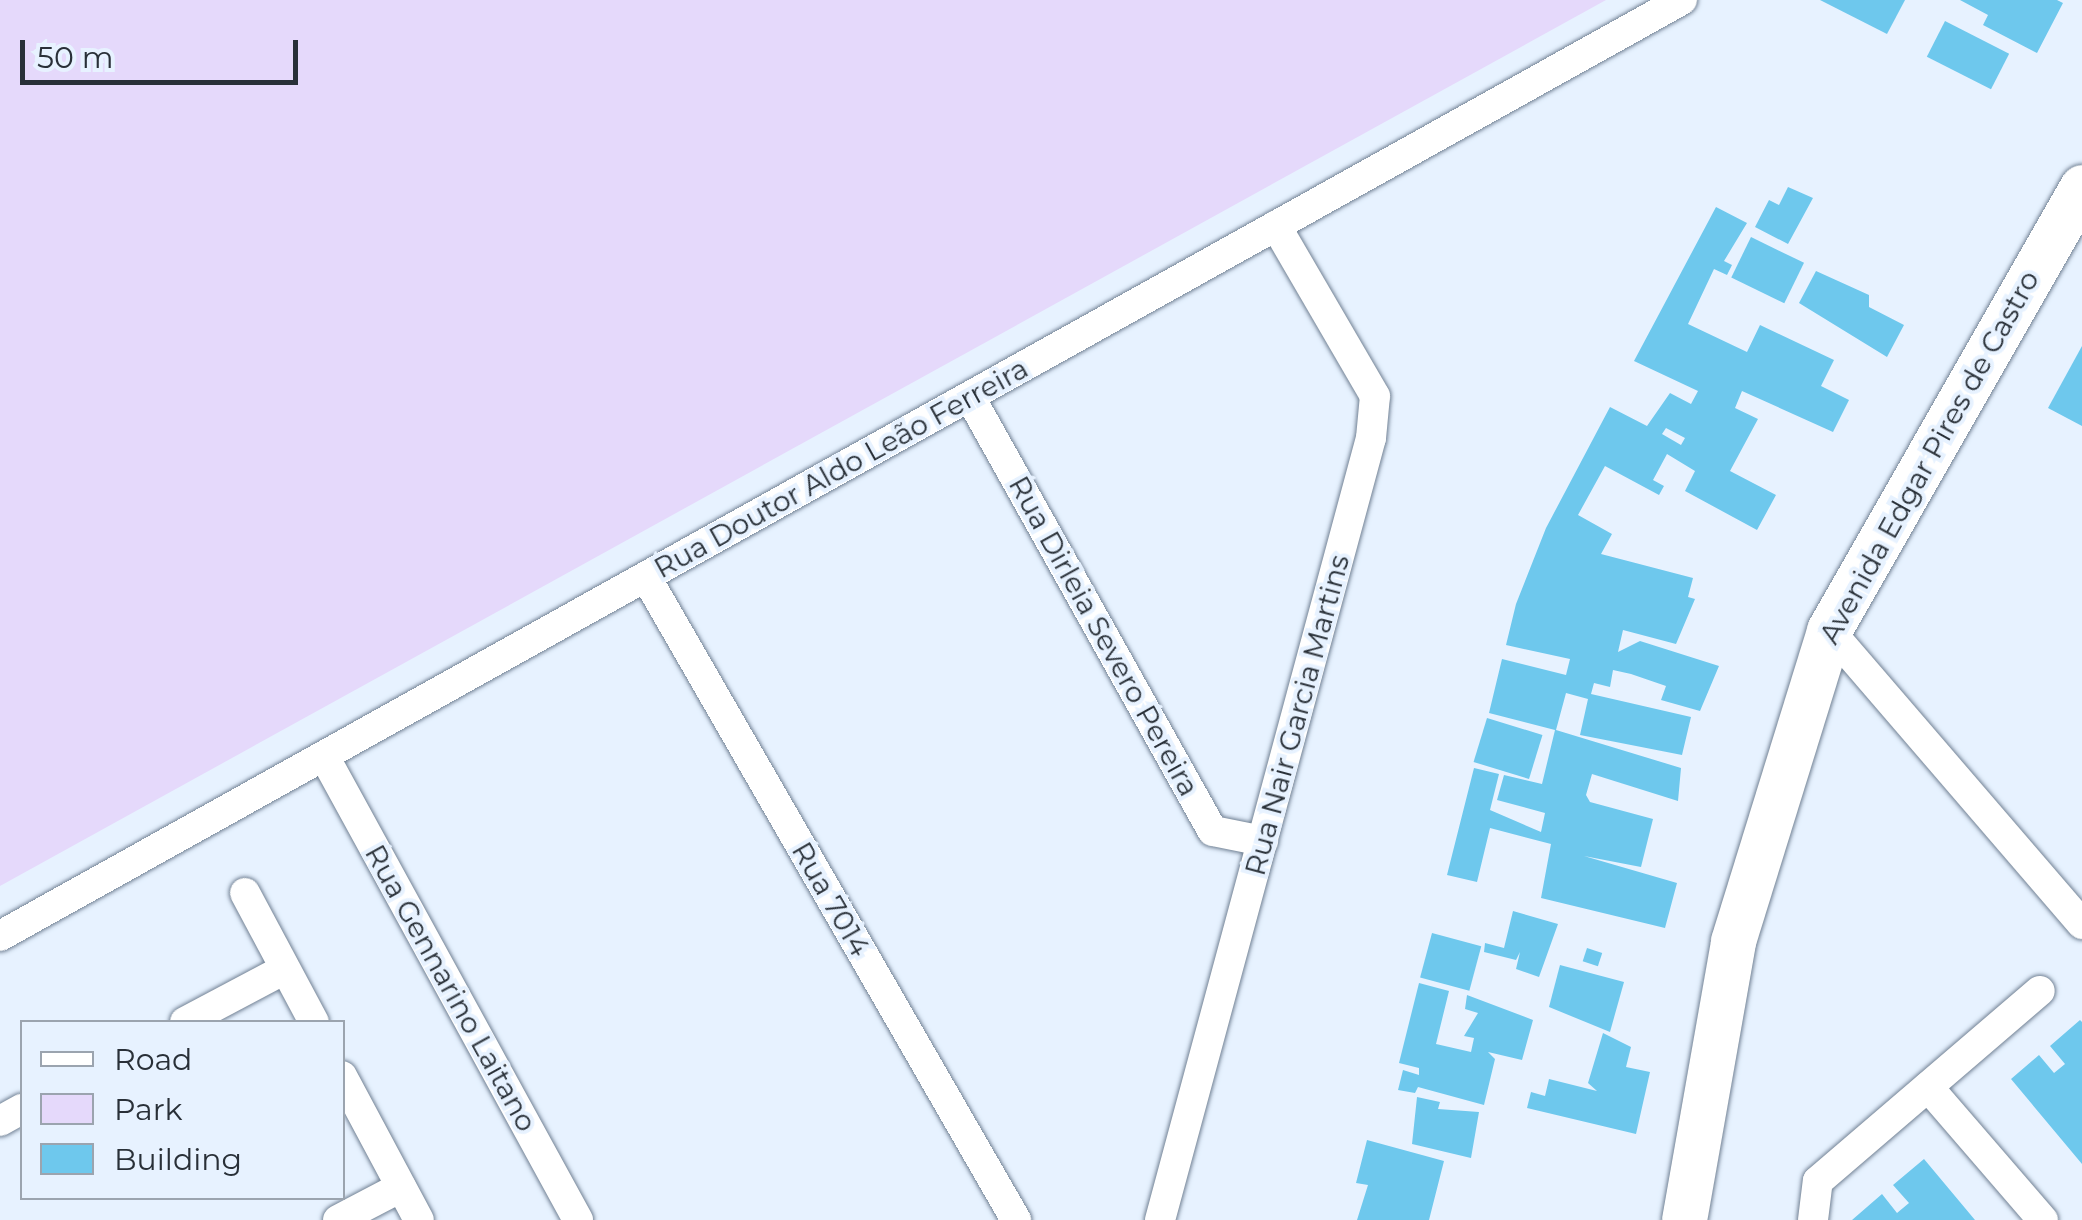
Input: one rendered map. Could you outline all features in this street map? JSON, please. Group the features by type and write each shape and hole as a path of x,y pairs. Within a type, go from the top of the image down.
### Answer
{"main road":[{"name":"Avenida Edgar Pires de Castro","path":"1680,1210 1733,941 1829,630 2078,190 2082,151"}],"street":[{"name":"Rua Doutor Aldo Leão Ferreira","path":"0,936 1682,0"},
{"name":"Rua Nair Garcia Martins","path":"1160,1220 1371,438 1375,396 1276,226"},
{"name":"Rua Dirleia Severo Pereira","path":"970,397 1214,831 1263,841"},
{"name":"Rua 7014","path":"646,578 1016,1220"},
{"path":"1829,630 2082,924"},
{"name":"Rua Gennarino Laitano","path":"324,756 578,1220"},
{"path":"245,893 313,1020"},
{"path":"189,1020 285,969"},
{"path":"1814,1220 1818,1181 2040,991"},
{"path":"345,1082 419,1220"},
{"path":"1928,1087 2042,1220"},
{"path":"338,1220 402,1186"}],"green space":[{"path":"0,0 1606,0 0,886"}],"building":[{"path":"1820,0 1905,0 1887,34"},
{"path":"1960,0 2063,3 2037,53 1983,25 1988,15"},
{"path":"1945,21 2009,54 1991,89 1927,57"},
{"path":"1788,187 1813,198 1788,244 1755,227 1769,200 1779,205"},
{"path":"1716,207 1747,223 1724,261 1732,265 1727,275 1714,269 1688,324 1747,352 1760,325 1834,360 1821,386 1849,400 1833,432 1742,391 1735,408 1758,419 1730,471 1776,495 1757,530 1685,491 1695,471 1667,454 1653,480 1664,486 1659,495 1605,466 1578,515 1612,534 1601,554 1693,578 1688,597 1695,599 1676,644 1623,630 1618,652 1640,641 1719,666 1700,711 1661,700 1666,686 1631,674 1613,670 1610,687 1594,683 1591,694 1691,717 1682,755 1580,735 1588,699 1566,693 1556,730 1681,768 1678,801 1592,774 1586,795 1590,802 1653,819 1641,867 1584,856 1677,883 1665,928 1541,898 1551,844 1490,828 1477,882 1447,875 1474,768 1499,774 1490,810 1541,832 1545,813 1497,800 1504,775 1542,784 1555,730 1489,713 1502,659 1566,675 1570,659 1506,645 1516,604 1546,528 1610,407 1647,426 1670,393 1691,404 1698,391 1634,361","holes":["1666,428 1685,438 1681,445 1662,434"]},
{"path":"1751,237 1804,263 1784,303 1731,277"},
{"path":"1816,271 1869,295 1869,307 1904,325 1887,357 1799,303"},
{"path":"2082,346 2082,426 2048,408"},
{"path":"1487,718 1542,735 1529,779 1474,762"},
{"path":"1513,911 1558,924 1539,977 1516,969 1520,952 1516,960 1484,952 1485,943 1504,948"},
{"path":"1432,933 1481,946 1469,991 1420,977"},
{"path":"1587,948 1602,953 1598,966 1583,961"},
{"path":"1560,965 1624,982 1610,1032 1549,1007"},
{"path":"1419,983 1449,991 1436,1044 1471,1052 1474,1038 1464,1036 1478,1013 1465,1009 1467,995 1533,1020 1522,1060 1488,1052 1495,1059 1484,1105 1418,1087 1415,1093 1398,1090 1403,1070 1419,1075 1419,1068 1399,1063"},
{"path":"2080,1020 2082,1164 2011,1079 2039,1055 2054,1073 2065,1064 2050,1046"},
{"path":"1603,1033 1631,1047 1626,1067 1650,1072 1636,1134 1527,1108 1531,1092 1545,1096 1549,1079 1597,1091 1588,1083"},
{"path":"1417,1097 1440,1102 1438,1109 1479,1112 1471,1158 1412,1144"},
{"path":"1367,1140 1444,1161 1429,1220 1357,1220 1368,1185 1356,1183"},
{"path":"1924,1159 1975,1220 1852,1220 1882,1194 1897,1213 1909,1203 1893,1185"}]}
